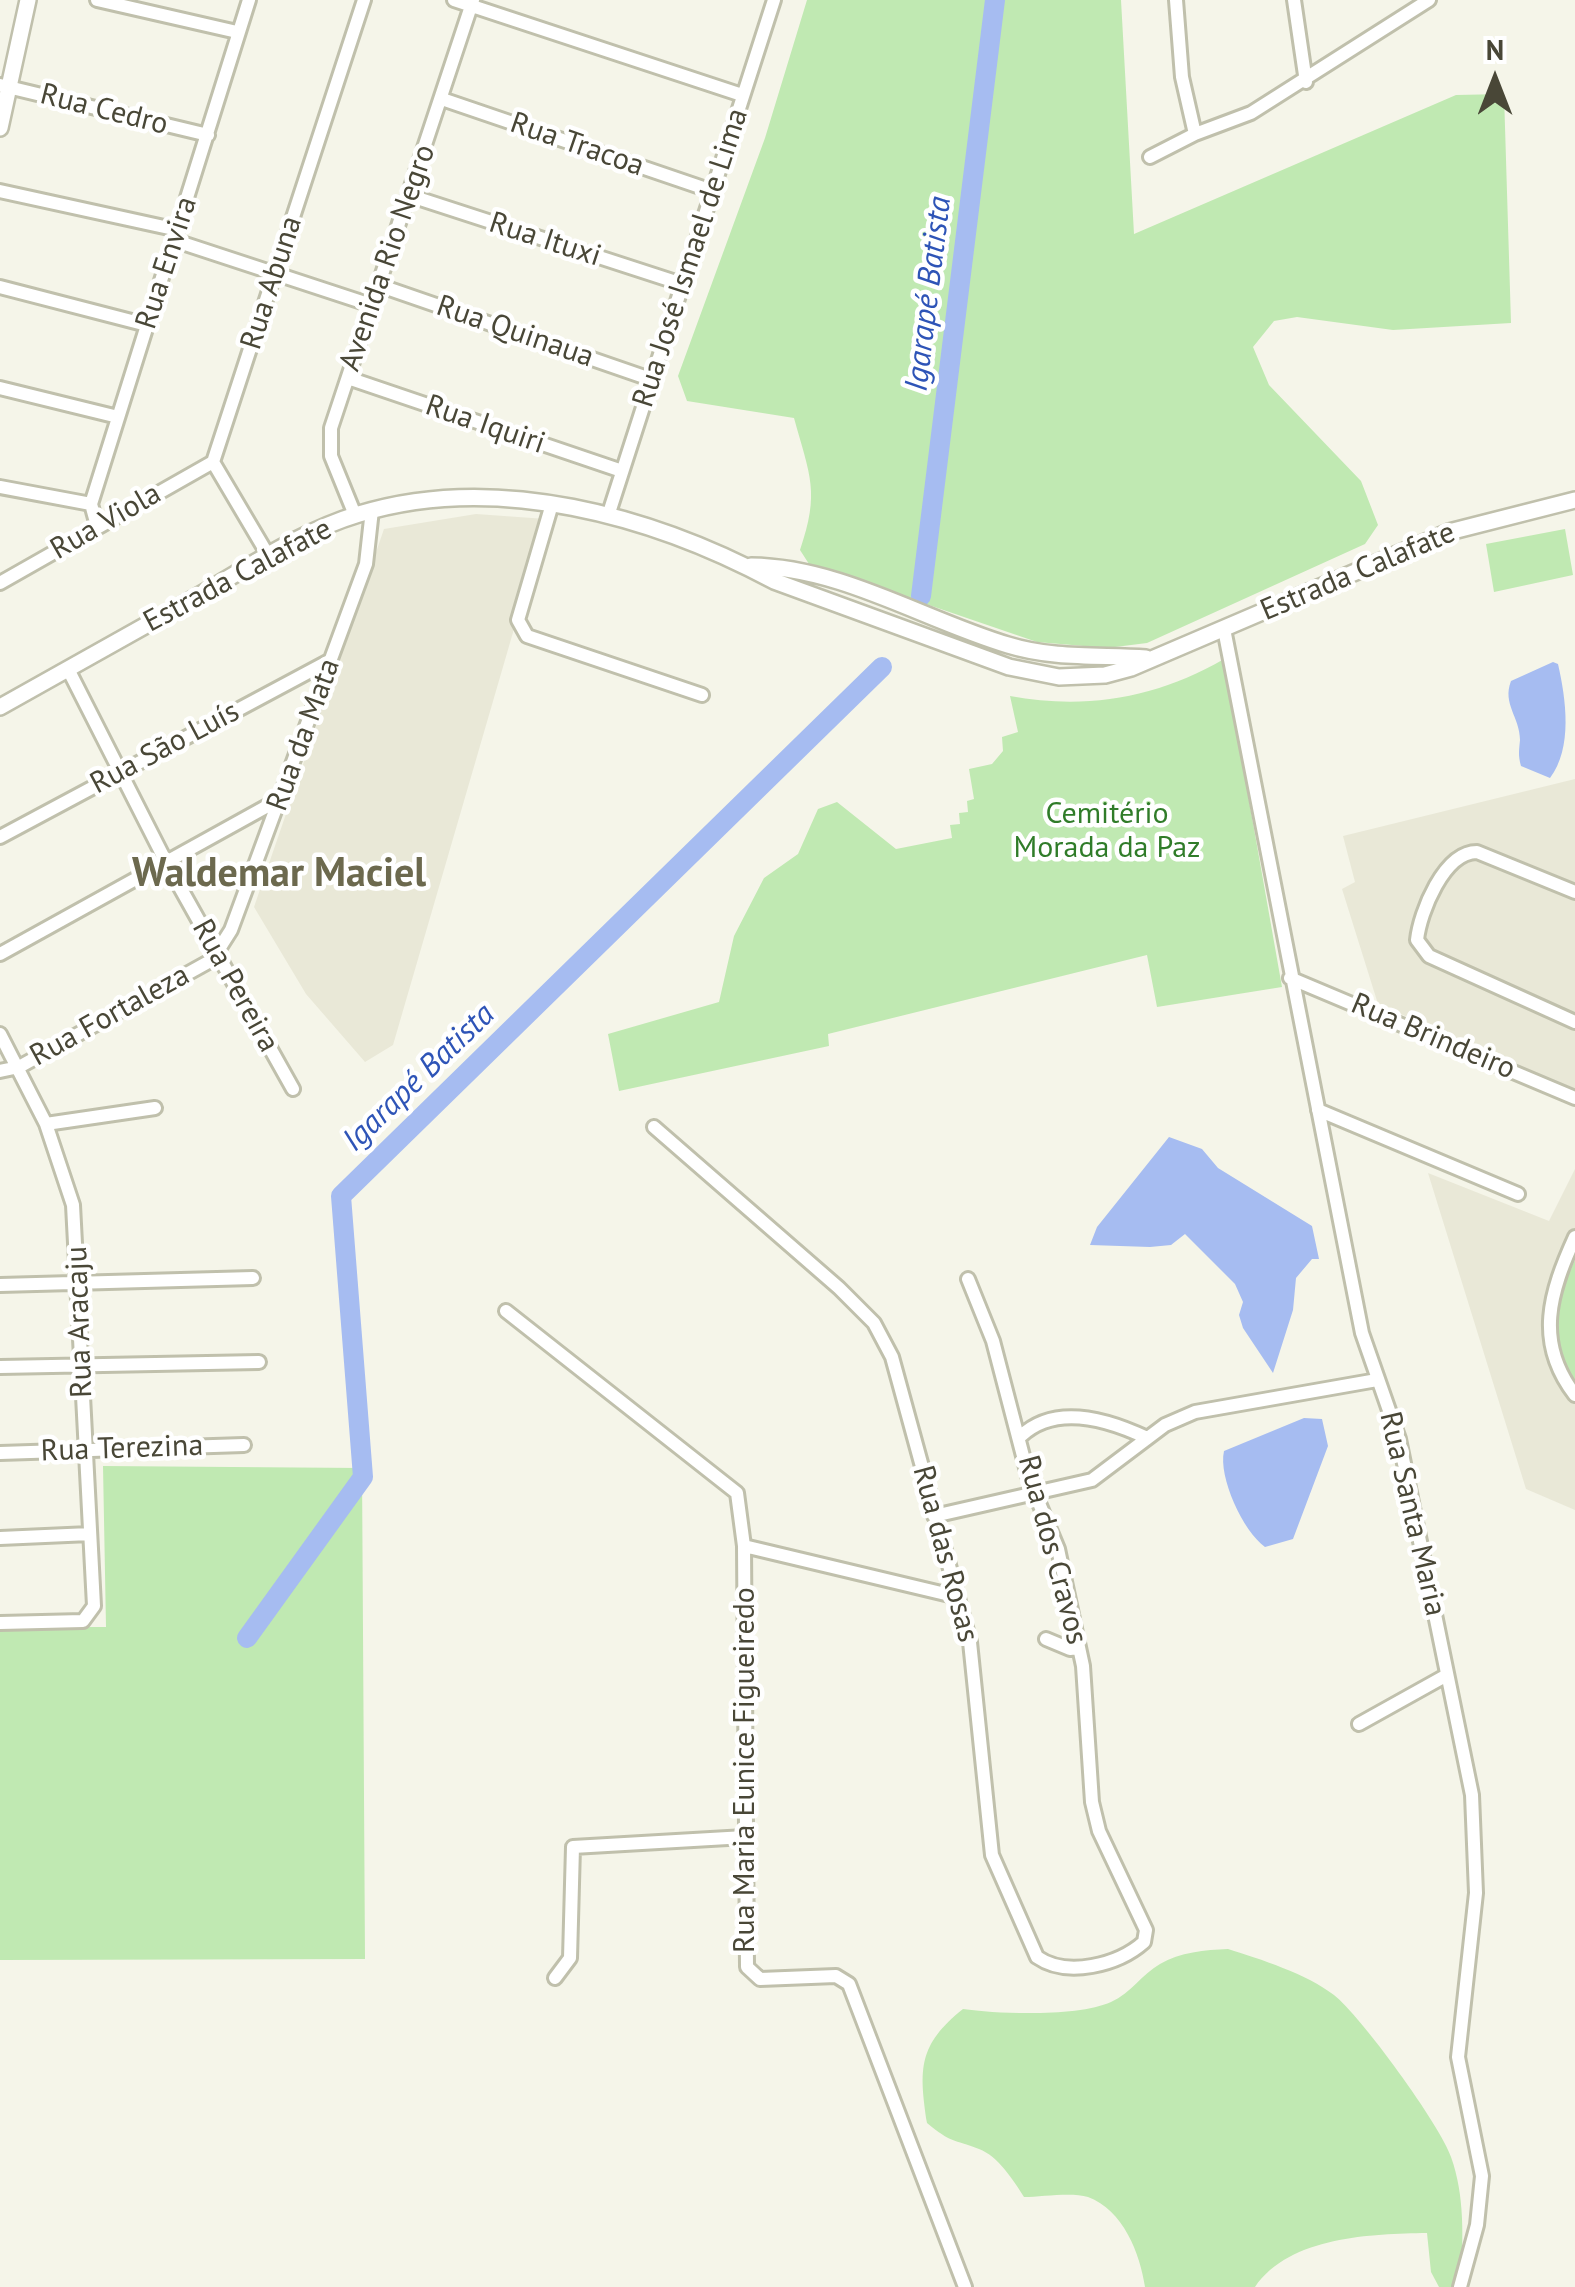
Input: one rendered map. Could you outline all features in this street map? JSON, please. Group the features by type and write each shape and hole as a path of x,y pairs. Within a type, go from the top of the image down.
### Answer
{"street":[{"path":"0,128 5,86 28,0"},
{"path":"98,0 237,32"},
{"name":"Rua Envira","path":"91,504 248,0"},
{"name":"Rua Abuna","path":"212,462 364,0"},
{"path":"454,0 742,95"},
{"path":"1176,0 1181,65 1195,134"},
{"path":"1294,0 1306,82"},
{"path":"1150,157 1195,134 1251,113 1306,82 1429,0"},
{"name":"Rua José Ismael de Lima","path":"608,516 769,1"},
{"name":"Avenida Rio Negro","path":"355,515 330,441 472,3"},
{"name":"Rua Cedro","path":"5,86 208,136"},
{"name":"Rua Tracoa","path":"442,99 712,191"},
{"path":"0,191 176,235 371,305"},
{"name":"Rua Ituxi","path":"408,195 682,284"},
{"name":"Rua Quinaua","path":"378,285 653,380"},
{"path":"0,287 147,325"},
{"name":"Rua Iquiri","path":"348,378 622,471"},
{"path":"0,388 118,417"},
{"path":"212,462 268,555"},
{"name":"Rua Viola","path":"0,583 212,462"},
{"path":"0,487 91,504 97,526"},
{"name":"Estrada Calafate","path":"0,707 268,555 355,515 438,499 501,505 552,504 608,516 751,566 774,581 1009,668 1059,677 1119,672 1449,532 1575,500"},
{"path":"552,504 518,620 520,629 528,636 702,695"},
{"name":"Rua da Mata","path":"216,954 232,930 366,564 372,510"},
{"name":"Estrada Calafate","path":"751,566 780,567 839,583 1012,646 1082,657 1146,658"},
{"name":"Rua Santa Maria","path":"1224,629 1362,1332 1399,1439 1472,1795 1477,1864 1458,2056 1482,2176 1477,2224 1460,2287"},
{"name":"Rua São Luís","path":"0,837 331,660"},
{"name":"Rua Pereira","path":"68,669 216,954 293,1089"},
{"path":"0,954 283,797"},
{"path":"1575,892 1488,855 1463,853 1449,865 1419,926 1417,940 1428,956 1575,1022"},
{"name":"Rua Fortaleza","path":"0,1071 19,1067 212,960 216,954"},
{"name":"Rua Brindeiro","path":"1290,978 1575,1098"},
{"name":"Rua Aracaju","path":"0,1034 46,1124 73,1205 94,1606 83,1621 0,1623"},
{"path":"46,1124 155,1108"},
{"path":"1318,1110 1518,1194"},
{"name":"Rua das Rosas","path":"654,1127 838,1288 882,1333 958,1597 974,1665 989,1843 1024,1935 1041,1960 1076,1968 1130,1952 1146,1938"},
{"path":"1575,1237 1554,1283 1548,1326 1558,1368 1575,1394"},
{"path":"0,1284 253,1278"},
{"name":"Rua dos Cravos","path":"968,1279 993,1342 1021,1436 1029,1479 1058,1549 1080,1648 1096,1817 1107,1854 1146,1938"},
{"name":"Rua Maria Eunice Figueiredo","path":"506,1310 732,1487 740,1500 744,1546 745,1958 750,1974 768,1979 836,1976 849,1984 965,2287"},
{"path":"0,1366 259,1362"},
{"path":"934,1516 1092,1480 1147,1438 1195,1412 1377,1380"},
{"path":"1021,1436 1043,1422 1076,1418 1115,1425 1147,1438"},
{"name":"Rua Terezina","path":"0,1453 244,1445"},
{"path":"0,1538 90,1534"},
{"path":"744,1546 958,1597"},
{"path":"1046,1639 1070,1649 1080,1648"},
{"path":"1359,1724 1448,1675"},
{"path":"554,1978 570,1958 573,1847 745,1836"}],"shaded area":[{"path":"476,514 546,519 393,1045 365,1062 306,994 254,907 384,529"},
{"path":"1575,779 1575,1091 1378,1004 1342,889 1355,882 1343,836"},
{"path":"1575,1169 1575,1510 1526,1489 1428,1173 1549,1221"}],"green space":[{"path":"807,0 1121,0 1134,234 1456,95 1504,94 1511,323 1393,330 1297,317 1274,321 1253,347 1269,385 1361,481 1378,525 1365,544 1147,643 1107,648 1037,642 809,564 800,550 810,513 810,484 794,418 687,401 678,376 765,138"},
{"path":"1565,529 1573,575 1494,592 1486,544"},
{"name":"Cemitério Morada da Paz","path":"1224,659 1282,987 1157,1007 1147,955 828,1034 829,1046 619,1091 608,1034 719,1002 734,936 764,878 798,854 818,809 837,802 896,849 952,838 950,825 960,824 959,813 968,812 967,801 974,799 969,769 992,764 1003,751 1002,737 1018,732 1010,696 1066,702 1120,697 1173,683"},
{"path":"1575,1260 1575,1382 1562,1351 1558,1321 1563,1291"},
{"path":"103,1466 362,1468 365,1959 0,1960 0,1627 106,1627"},
{"path":"1228,1949 1297,1974 1334,1995 1362,2024 1416,2097 1444,2142 1459,2187 1461,2280 1452,2287 1439,2287 1431,2272 1427,2233 1358,2237 1310,2248 1270,2270 1255,2287 1145,2287 1128,2234 1100,2203 1073,2195 1024,2197 992,2157 947,2137 927,2123 925,2059 937,2034 963,2009 1038,2013 1097,2007 1118,1998 1168,1960 1193,1952"}],"water":[{"path":"1553,662 1558,664 1561,678 1566,723 1562,752 1550,778 1521,766 1519,732 1509,689 1511,681"},
{"path":"1169,1137 1202,1149 1218,1168 1312,1226 1319,1259 1312,1259 1296,1278 1293,1310 1273,1373 1243,1328 1239,1315 1243,1302 1235,1284 1185,1234 1171,1245 1090,1245 1097,1227"},
{"path":"1304,1418 1322,1419 1328,1446 1293,1539 1265,1547 1248,1529 1234,1503 1225,1475 1224,1451"}],"waterway":[{"name":"Igarapé Batista","path":"921,596 995,0"},
{"name":"Igarapé Batista","path":"247,1638 363,1477 341,1196 882,667"}],"district":[{"name":"Waldemar Maciel","path":"279,875"}]}
